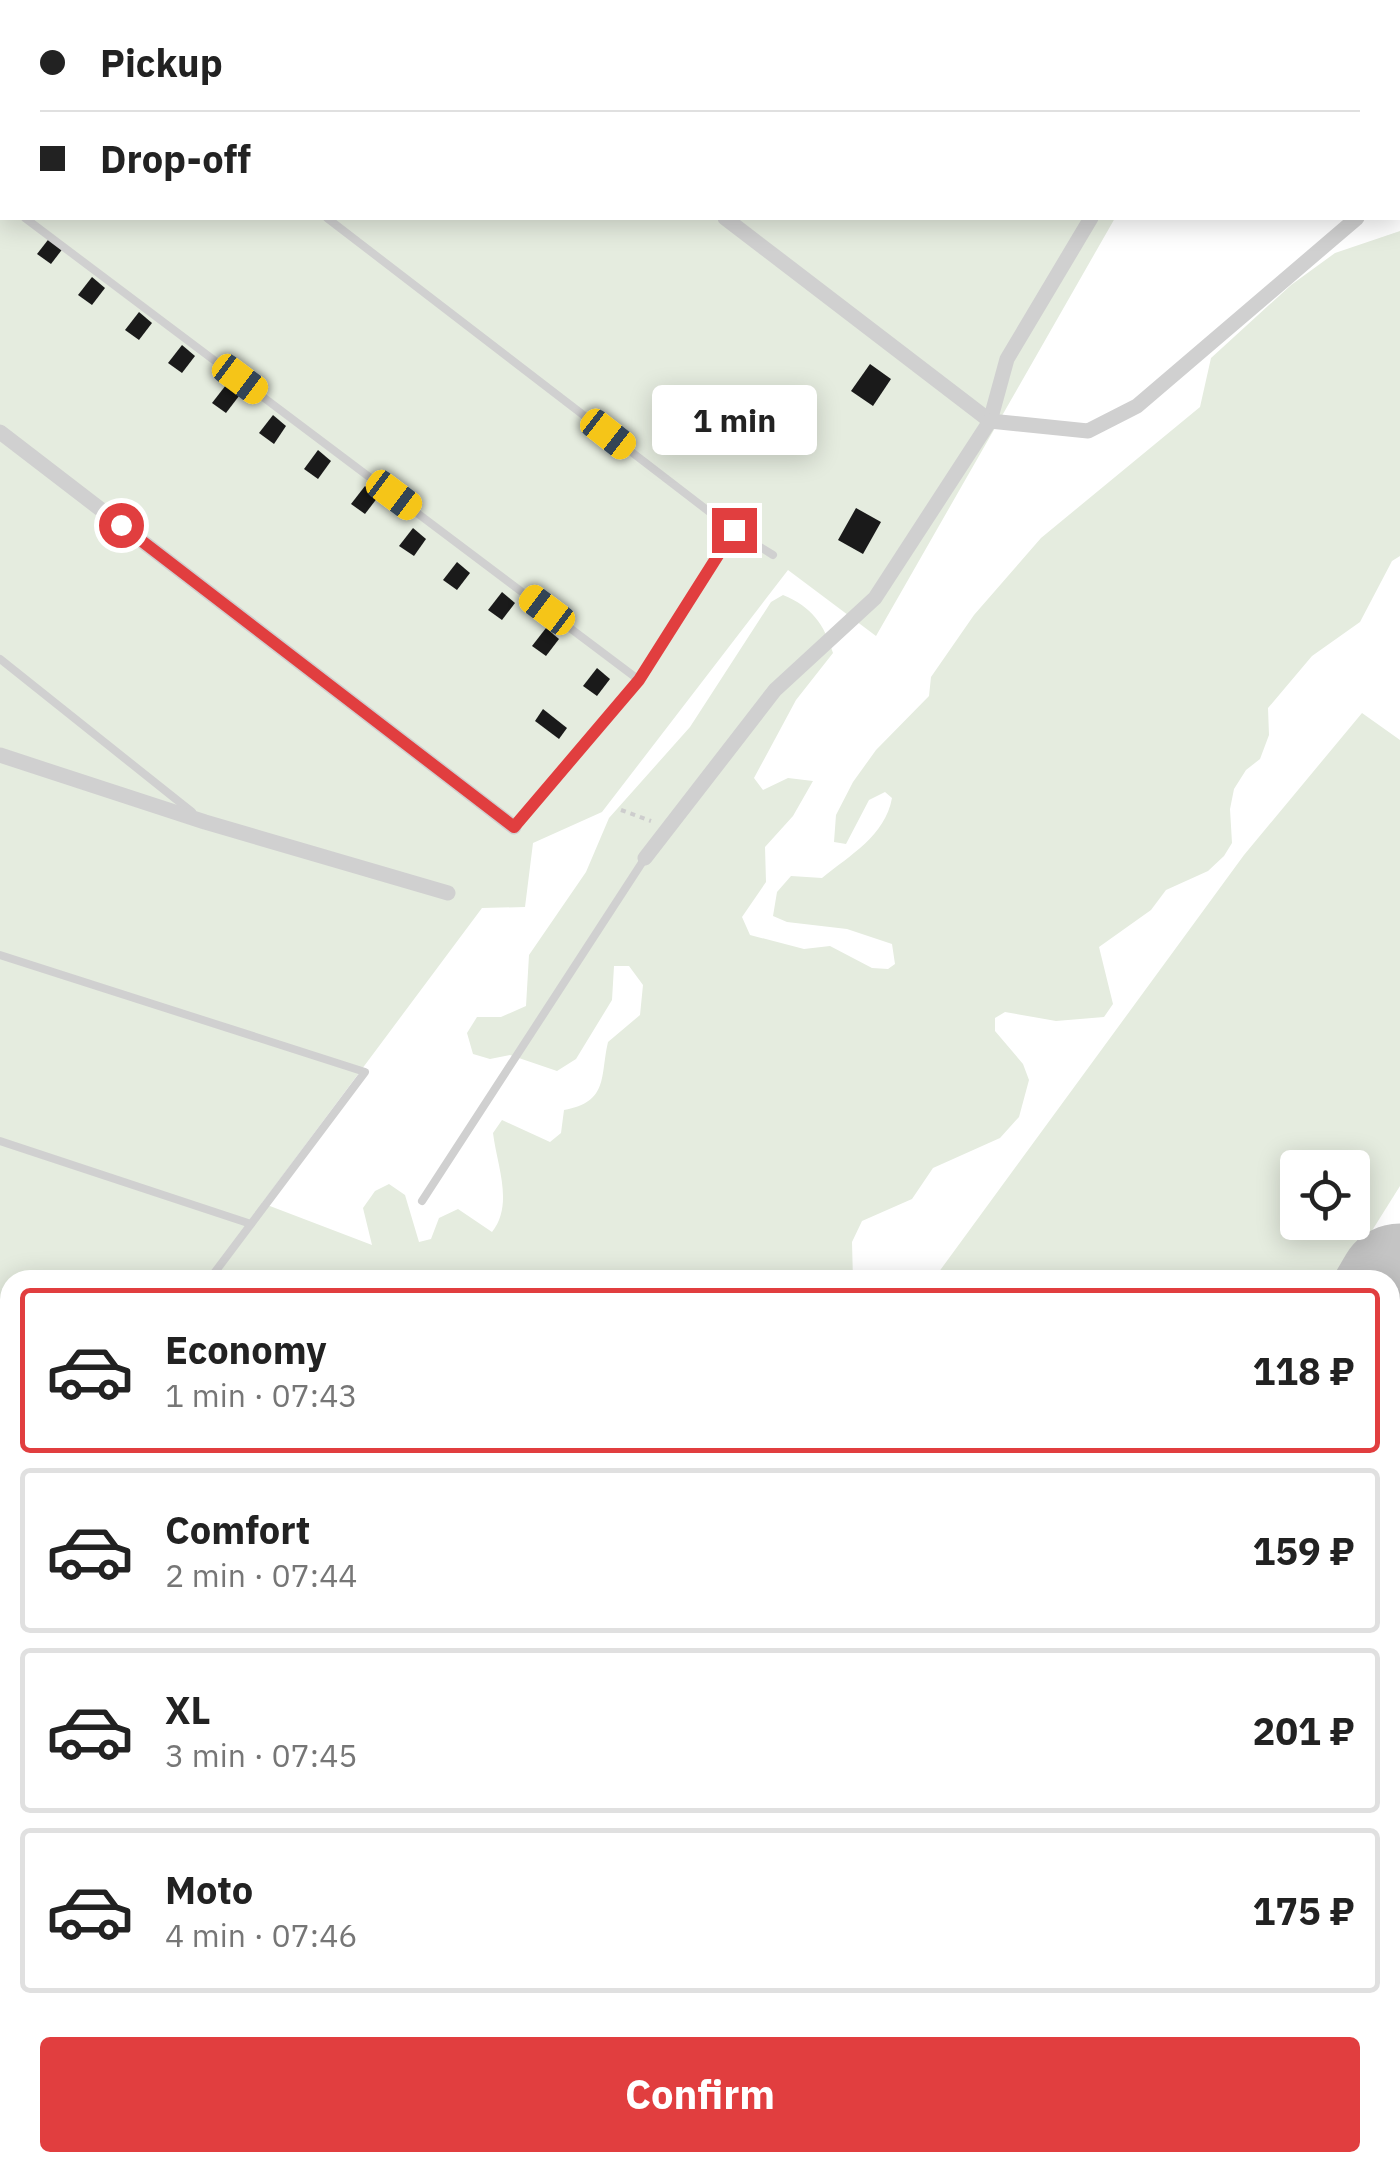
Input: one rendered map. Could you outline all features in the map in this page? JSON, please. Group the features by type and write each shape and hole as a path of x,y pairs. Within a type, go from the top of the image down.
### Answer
{"street":[{"path":"728,220 990,421 1088,431 1137,406 1355,220"},
{"path":"644,858 775,690 875,598 990,421 1007,359 1089,220"},
{"path":"0,432 514,827"},
{"path":"0,755 205,822 448,893"}],"lane":[{"path":"28,220 639,680"},
{"path":"330,220 734,530 773,555"},
{"path":"514,827 639,680 734,530"},
{"path":"0,659 205,822"},
{"path":"422,1201 644,858"},
{"path":"0,956 365,1072 216,1270"},
{"path":"0,1141 251,1224"}],"path":[{"path":"621,810 669,828"}],"shaded area":[{"path":"0,220 1114,220 876,636 788,570 602,812 533,843 525,907 482,908 262,1203 372,1245 363,1208 375,1191 389,1184 405,1195 419,1242 431,1239 439,1218 458,1209 492,1232 502,1209 493,1133 502,1120 550,1142 561,1133 564,1110 589,1101 596,1094 608,1042 640,1015 643,985 629,966 614,966 612,1000 576,1059 557,1071 510,1055 490,1059 473,1054 467,1033 477,1017 501,1017 526,1006 529,955 586,872 609,818 690,727 771,602 783,595 802,605 816,618 833,653 796,700 754,778 763,790 788,778 813,781 793,816 765,847 766,882 742,917 750,935 804,949 830,946 872,968 888,969 895,964 892,944 847,929 787,922 773,916 777,892 791,876 822,878 855,853 882,823 892,798 885,792 869,800 846,844 834,842 836,815 853,782 876,750 929,696 931,677 974,615 1041,538 1200,407 1211,358 1291,285 1335,253 1400,231 1400,556 1392,561 1360,622 1312,656 1268,708 1269,735 1260,759 1246,770 1234,789 1230,809 1232,843 1224,856 1208,871 1166,890 1151,910 1099,947 1113,1004 1104,1017 1056,1021 1005,1012 995,1018 995,1031 1023,1064 1029,1080 1019,1117 1000,1138 933,1168 912,1199 862,1221 852,1242 853,1270 0,1270"},
{"path":"1362,713 1400,740 1400,1186 1370,1234 1370,1150 1280,1150 1280,1240 1366,1240 1347,1270 940,1270 1244,855"}],"building":[{"path":"51,236 64,247 51,264 37,254"},
{"path":"92,277 105,288 92,305 78,295"},
{"path":"139,312 152,323 139,340 125,330"},
{"path":"182,345 195,356 182,373 168,363"},
{"path":"870,364 891,379 873,406 851,391"},
{"path":"226,385 239,396 226,413 212,403"},
{"path":"273,415 286,426 274,444 259,433"},
{"path":"318,450 331,461 318,479 304,469"},
{"path":"365,486 378,497 365,514 351,504"},
{"path":"856,508 881,522 863,554 838,540"},
{"path":"413,528 426,539 414,556 399,546"},
{"path":"457,562 470,573 457,590 443,580"},
{"path":"502,592 515,603 502,620 488,610"},
{"path":"546,628 559,639 546,656 532,646"},
{"path":"597,668 610,679 597,696 583,686"},
{"path":"543,709 567,728 559,739 535,721"}],"route":[{"path":"121,525 514,827 639,680 734,530"}]}
